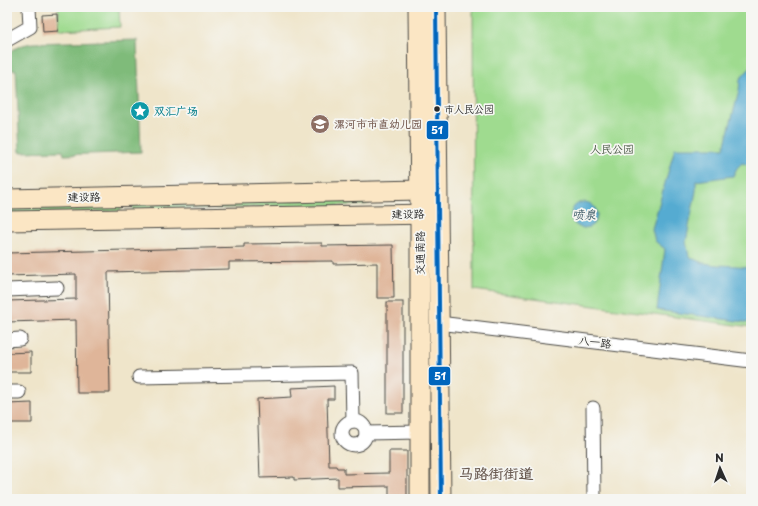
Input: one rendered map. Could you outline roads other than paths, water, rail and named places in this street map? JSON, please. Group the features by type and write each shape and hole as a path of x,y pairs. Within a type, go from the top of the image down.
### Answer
{"main road":[{"path":"418,7 420,190"},
{"name":"交通南路","path":"420,499 420,432 436,7"},
{"name":"建设路","path":"7,199 420,190 429,214 7,221"},
{"path":"126,196 126,219"},
{"name":"交通南路","path":"429,214 439,323 441,499"},
{"path":"420,432 440,432"}],"street":[{"path":"7,40 30,27 29,7"},
{"path":"7,290 57,288"},
{"name":"八一路","path":"439,323 751,361"},
{"path":"138,377 352,373 353,421"},
{"path":"593,408 594,499"},
{"path":"353,421 361,423 364,426 366,433 364,440 357,444 350,444 342,435 346,424 353,421"},
{"path":"366,433 420,432"}],"water":[{"path":"751,67 751,166 742,163 737,168 733,176 696,181 696,191 686,242 689,256 703,263 751,268 751,323 657,310 665,249 655,241 652,229 675,148 724,148 739,91 740,79"},
{"name":"喷泉","path":"584,202 593,206 597,215 593,224 584,228 575,224 571,215 575,206"}],"place":[{"name":"市人民公园","path":"437,109"},
{"name":"双汇广场","path":"140,111"},
{"name":"漯河市市直幼儿园","path":"320,124"}],"district":[{"name":"马路街街道","path":"496,474"}],"park label":[{"name":"人民公园","path":"612,149"}]}
